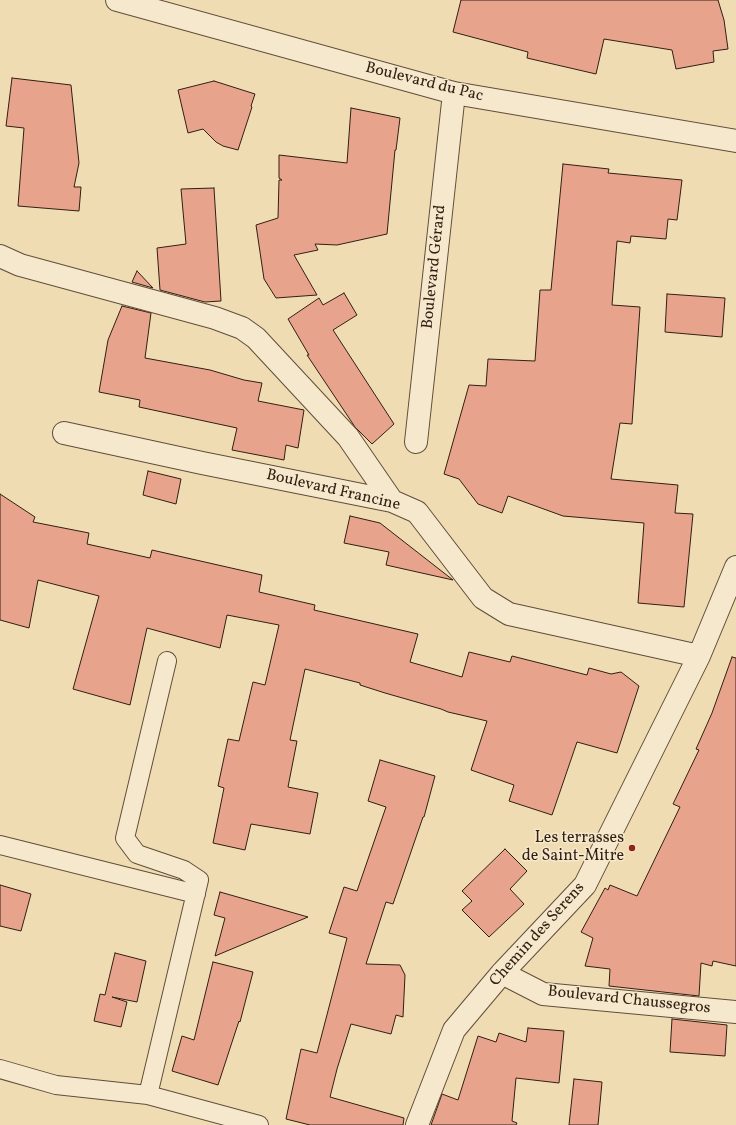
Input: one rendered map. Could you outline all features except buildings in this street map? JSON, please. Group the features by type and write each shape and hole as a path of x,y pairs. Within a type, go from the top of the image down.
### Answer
{"street":[{"name":"Boulevard du Pac","path":"117,0 454,93 736,140"},
{"name":"Boulevard Gérard","path":"416,442 454,93"},
{"path":"0,256 20,265 215,318 242,328 256,338 348,437 392,501"},
{"name":"Boulevard Francine","path":"64,433 202,463 392,501 417,512 483,598 509,614 699,656"},
{"name":"Chemin des Serens","path":"417,1125 454,1030 502,973 585,885 699,656 736,567"},
{"name":"Boulevard Chaussegros","path":"502,973 543,994 736,1012"}],"lane":[{"path":"148,1095 199,880 184,870 137,854 125,838 167,661"},
{"path":"0,845 196,894"},
{"path":"0,1069 56,1085 148,1095 259,1125"}],"place":[{"name":"Les terrasses de Saint-Mitre","path":"632,848"}]}
